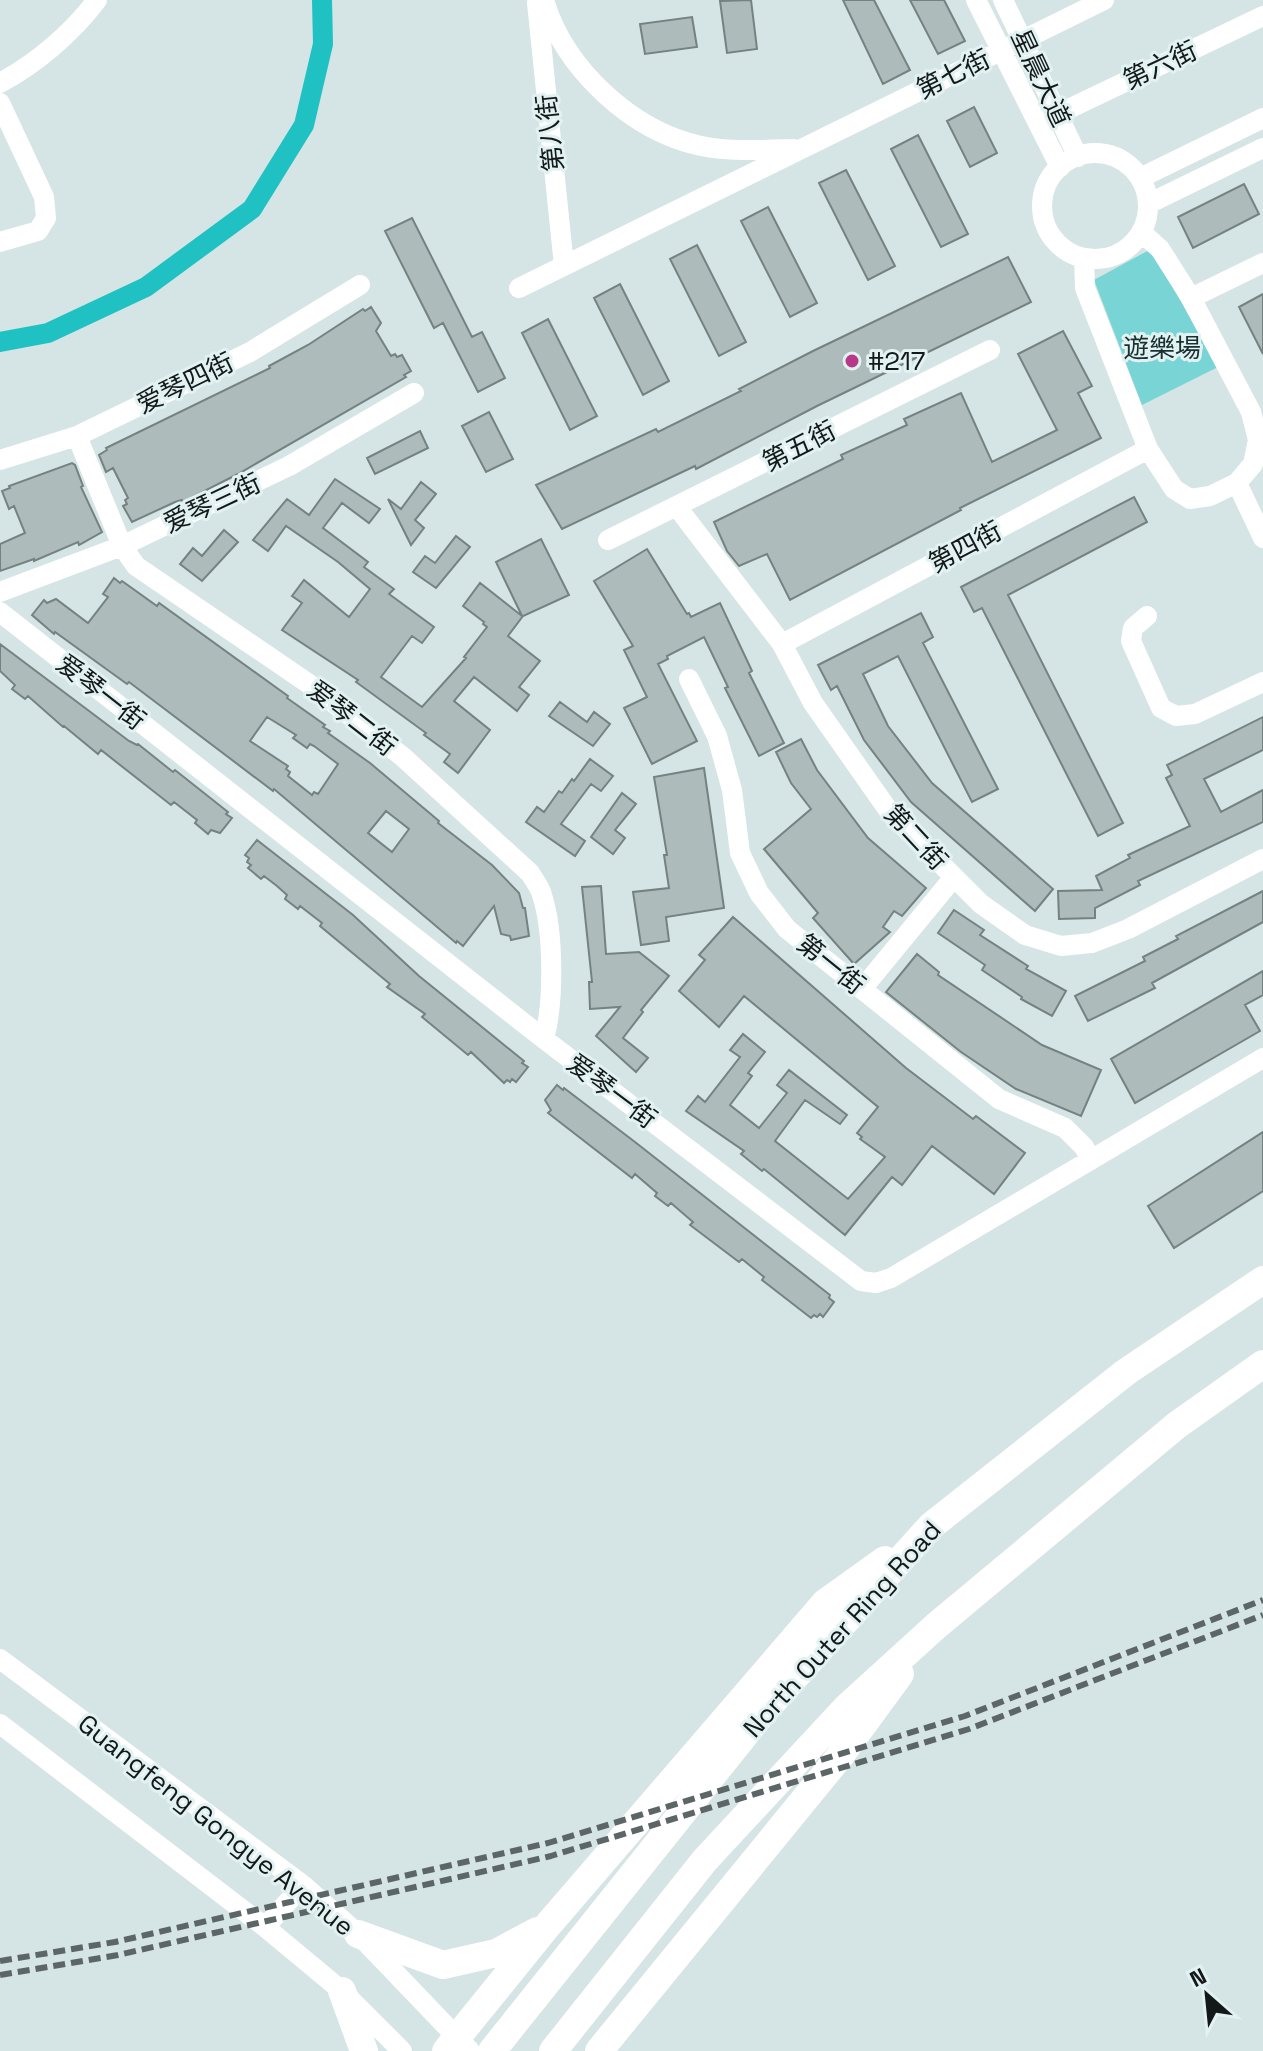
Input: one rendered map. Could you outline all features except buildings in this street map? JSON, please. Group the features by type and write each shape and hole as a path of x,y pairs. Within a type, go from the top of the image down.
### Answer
{"highway":[{"path":"1235,1299 1263,1274"},
{"name":"North Outer Ring Road","path":"492,2051 759,1717 931,1526 1126,1372 1263,1280"},
{"name":"North Outer Ring Road","path":"553,2051 705,1860 847,1707 936,1626 1177,1425 1263,1364"},
{"path":"457,2046 541,1934 825,1603 931,1526"},
{"path":"541,1934 538,1988 556,2010 609,2042 840,1756 936,1626"},
{"path":"358,1934 443,1965 496,1953 541,1934"},
{"path":"342,1991 364,2051"}],"street":[{"path":"0,83 46,51 81,21 97,0"},
{"name":"第八街","path":"537,0 564,266"},
{"name":"第七街","path":"544,0 558,38 580,67 611,99 643,121 677,139 702,146 748,151 802,149"},
{"name":"星晨大道","path":"976,0 1001,51 1069,162"},
{"name":"星晨大道","path":"1003,0 1058,114 1069,162"},
{"name":"第七街","path":"519,288 1104,0"},
{"name":"第六街","path":"1058,114 1263,16"},
{"path":"0,103 44,197 46,218 38,231 0,242"},
{"path":"1140,178 1263,118"},
{"path":"1148,204 1263,148"},
{"path":"1085,154 1103,154 1121,159 1140,178 1148,204 1146,222 1124,251 1107,258 1084,258 1059,246 1049,233 1043,218 1042,201 1046,184 1069,162 1085,154"},
{"path":"1084,258 1085,288 1148,449 1174,489 1190,499 1210,496 1237,483 1253,464 1258,440 1251,412 1191,298 1160,249 1141,232"},
{"path":"1191,298 1263,263"},
{"name":"爱琴四街","path":"0,460 77,436 250,352 360,285"},
{"name":"第五街","path":"608,540 990,350"},
{"name":"爱琴三街","path":"0,592 122,546 289,466 414,393"},
{"name":"爱琴二街","path":"77,436 122,546 136,566 312,686 391,748 530,873 542,892 549,925 551,1016 544,1039"},
{"name":"第四街","path":"782,644 1148,449"},
{"path":"1237,483 1263,538"},
{"name":"第二街","path":"677,507 782,644 813,703 891,814 981,904 1025,935 1061,946 1092,943 1128,929 1263,859"},
{"name":"爱琴一街","path":"0,612 544,1039 861,1281 876,1283 891,1278 1263,1058"},
{"path":"1147,616 1133,628 1131,641 1161,708 1176,716 1195,714 1263,682"},
{"name":"第一街","path":"689,679 717,736 732,790 740,853 759,893 787,929 999,1099 1065,1128 1084,1147 1091,1160"},
{"path":"862,989 954,877"},
{"name":"Guangfeng Gongye Avenue","path":"0,1659 303,1885 358,1934 457,2046"},
{"name":"Guangfeng Gongye Avenue","path":"0,1724 265,1927 342,1991 402,2051"},
{"path":"265,1927 303,1885"}],"green space":[{"name":"遊樂場","path":"1151,249 1218,367 1142,405 1094,280"}],"waterway":[{"path":"0,342 48,333 146,287 252,209 304,125 323,44 322,0"}],"railway":[{"path":"0,1961 115,1942 548,1843 965,1716 1263,1600"},
{"path":"0,1975 118,1955 551,1856 969,1729 1263,1615"}],"place":[{"name":"#217","path":"852,361"}]}
